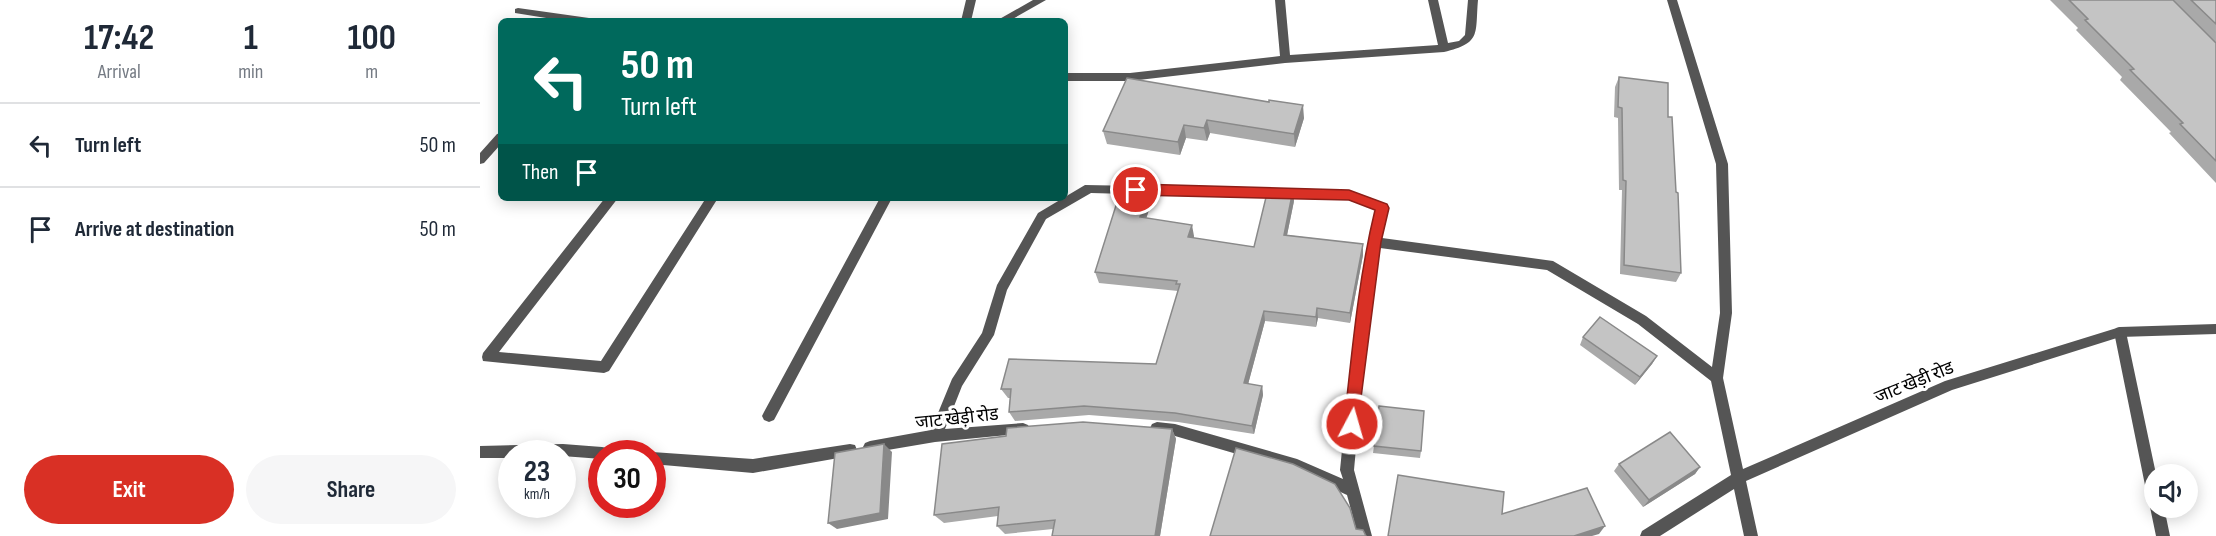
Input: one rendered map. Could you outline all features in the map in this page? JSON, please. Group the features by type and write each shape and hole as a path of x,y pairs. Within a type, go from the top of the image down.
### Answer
{"street":[{"path":"967,18 971,0"},
{"path":"1007,18 1041,0"},
{"path":"1280,0 1285,59"},
{"path":"1433,0 1444,48"},
{"path":"1068,77 1130,76 1285,59 1444,48 1462,44 1470,36 1473,0"},
{"path":"1672,0 1722,164 1726,313 1717,378 1752,536"},
{"path":"518,11 568,18"},
{"path":"480,160 498,140"},
{"path":"1068,201 1089,188 1349,195 1383,208 1374,242 1347,470 1365,536"},
{"path":"610,201 488,357 604,367 710,201"},
{"path":"769,416 884,201"},
{"path":"935,436 957,383 988,335 1001,288 1042,216 1067,201"},
{"path":"1374,242 1549,265 1642,320 1717,378"},
{"name":"जाट खेड़ी रोड","path":"1647,536 1740,477 1950,385 2120,332 2216,329"},
{"path":"2120,332 2148,464"},
{"name":"जाट खेड़ी रोड","path":"666,459 753,466 935,436 1042,427"},
{"path":"1143,427 1175,430 1297,465 1353,491"},
{"path":"480,452 563,450 588,452"},
{"path":"2159,518 2163,536"}],"building":[{"path":"2069,0 2173,0 2216,43 2216,161 2180,124 2183,123 2130,70 2134,69 2085,20 2088,19"},
{"path":"2191,0 2216,0 2216,24"},
{"path":"1619,77 1668,83 1668,117 1672,117 1676,192 1678,193 1681,273 1624,265 1626,181 1623,180 1622,108 1618,107"},
{"path":"1127,78 1269,102 1269,100 1303,105 1294,134 1207,120 1204,128 1184,125 1178,142 1103,131"},
{"path":"1268,189 1293,190 1284,235 1363,244 1350,313 1317,308 1316,317 1264,311 1244,383 1262,386 1252,426 1175,413 1084,406 1009,412 1011,389 1001,389 1009,359 1156,364 1180,284 1176,284 1177,281 1095,272 1119,196 1146,199 1140,217 1192,225 1188,237 1254,247"},
{"path":"1600,317 1657,356 1640,377 1583,337"},
{"path":"1379,406 1424,411 1421,451 1374,446"},
{"path":"1083,422 1172,429 1155,536 1052,536 1055,520 997,526 999,507 934,515 942,444 1006,436 1007,428"},
{"path":"1670,432 1700,467 1649,500 1619,464"},
{"path":"884,444 880,513 828,523 835,453"},
{"path":"1236,448 1293,464 1335,484 1350,508 1356,529 1363,530 1366,536 1210,536"},
{"path":"1398,475 1504,492 1502,514 1587,488 1605,526 1574,536 1388,536"}],"route":[{"path":"1136,190 1349,195 1383,208 1374,242 1364,311 1352,424"}]}
